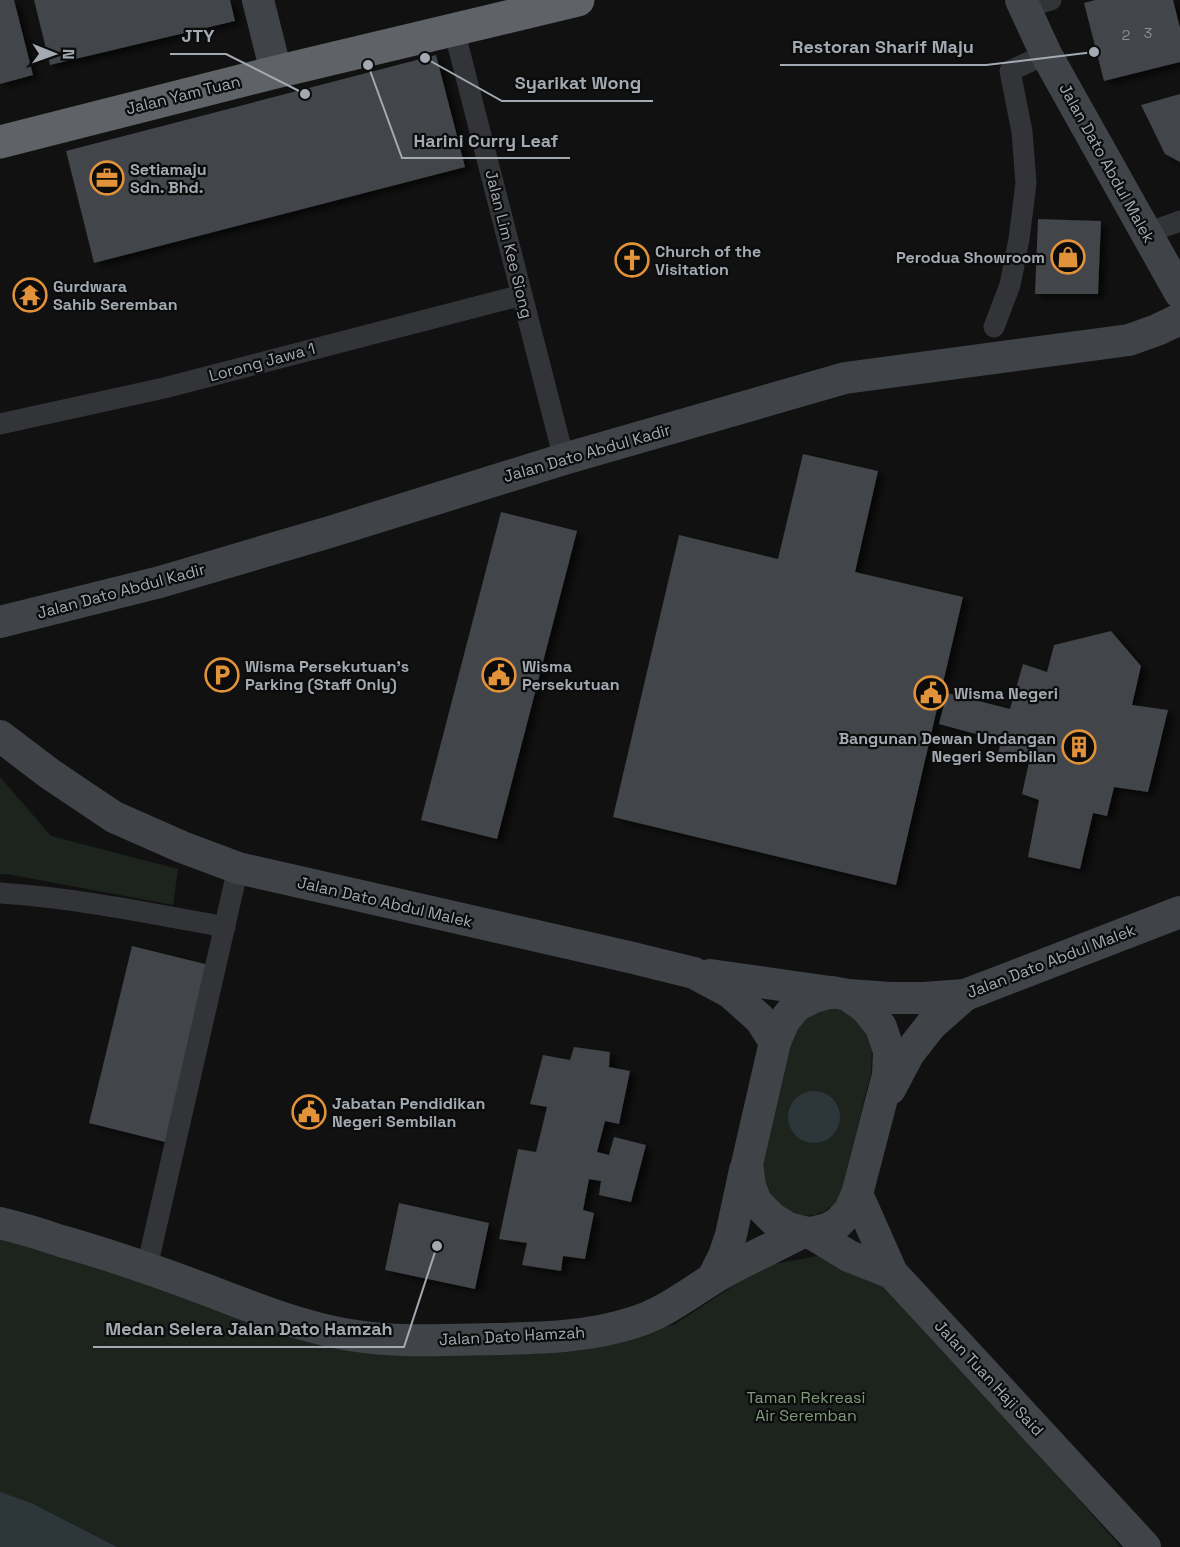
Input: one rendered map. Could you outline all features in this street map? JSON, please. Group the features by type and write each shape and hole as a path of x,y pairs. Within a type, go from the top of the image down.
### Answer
{"highway":[{"name":"Jalan Yam Tuan","path":"0,142 276,72 578,0"}],"main road":[{"path":"258,0 276,72"},
{"name":"Jalan Dato Abdul Malek","path":"1032,2 1046,54 1180,293"},
{"name":"Jalan Dato Abdul Kadir","path":"0,622 160,582 564,459 845,378 1129,340 1180,319"},
{"name":"Jalan Dato Abdul Malek","path":"0,736 50,774 114,817 182,847 238,868 694,973 840,994 890,998 965,995 1180,912"},
{"name":"Jalan Dato Abdul Malek","path":"694,973 731,993 760,1019 774,1042"},
{"path":"713,1278 731,1235 774,1042 783,1021 796,1006 814,997 840,994 866,1008 881,1027 889,1051 888,1075 878,1112"},
{"path":"878,1112 909,1053 931,1025 965,995"},
{"name":"Jalan Dato Hamzah","path":"0,1223 147,1267 300,1323 350,1335 383,1339 443,1341 569,1335 617,1328 655,1314 713,1278 807,1233 826,1229 838,1223 850,1210 857,1194 878,1112"},
{"path":"747,1164 750,1186 756,1202 773,1219 788,1228 807,1233 849,1256 892,1273"},
{"name":"Jalan Tuan Haji Said","path":"857,1194 892,1273 1145,1547"}],"street":[{"name":"Jalan Lim Kee Siong","path":"454,30 564,459"},
{"path":"994,327 1010,285 1026,183 1022,132 1010,71 1046,54"},
{"path":"1147,233 1180,221"},
{"name":"Lorong Jawa 1","path":"0,424 164,388 522,295"},
{"path":"147,1267 238,868"},
{"path":"0,893 103,904 225,927"}],"green space":[{"path":"0,777 51,836 178,869 173,905 0,874"},
{"path":"815,1010 844,1010 858,1019 868,1033 872,1049 871,1073 839,1200 825,1211 802,1216 786,1211 765,1191 758,1157 792,1028"},
{"name":"Taman Rekreasi Air Seremban","path":"0,1234 319,1342 642,1334 675,1324 764,1266 817,1256 883,1282 1121,1547 0,1547"}],"shaded area":[{"path":"809,1091 819,1091 833,1098 840,1117 833,1136 819,1143 809,1143 799,1139 792,1132 788,1122 788,1112 792,1102 799,1095"},
{"path":"0,1492 31,1503 117,1547 0,1547"}],"building":[{"path":"0,0 14,0 33,75 0,84"},
{"path":"34,0 230,0 235,21 50,65"},
{"path":"1095,0 1173,0 1180,28 1180,62 1104,81 1084,3"},
{"path":"436,55 465,167 94,263 66,151"},
{"path":"1180,94 1180,162 1165,154 1141,105"},
{"name":"Perodua Showroom","path":"1038,219 1101,221 1098,294 1035,294"},
{"path":"803,454 878,471 855,572 963,597 896,885 613,817 679,535 778,559"},
{"name":"Wisma Persekutuan","path":"501,512 577,531 497,839 421,820"},
{"name":"Bangunan Dewan Undangan Negeri Sembilan","path":"1111,631 1141,666 1132,705 1168,710 1148,792 1114,787 1107,816 1093,813 1080,869 1028,857 1039,800 1022,794 1029,762 998,754 1001,741 939,724 947,693 1010,709 1023,664 1047,672 1054,645"},
{"path":"132,946 209,965 165,1142 89,1123"},
{"path":"574,1047 610,1052 609,1067 630,1071 619,1124 605,1121 597,1152 609,1155 614,1137 646,1145 631,1202 599,1195 601,1181 589,1179 583,1210 594,1213 585,1259 563,1256 561,1271 522,1265 527,1243 499,1239 518,1149 536,1152 547,1107 530,1104 543,1055 570,1060"},
{"path":"399,1203 489,1223 475,1289 385,1270"}],"place":[{"name":"Restoran Sharif Maju","path":"1094,52"},
{"name":"Syarikat Wong","path":"425,58"},
{"name":"Harini Curry Leaf","path":"368,65"},
{"name":"JTY","path":"305,94"},
{"name":"Setiamaju Sdn. Bhd.","path":"107,178"},
{"name":"Perodua Showroom","path":"1068,257"},
{"name":"Church of the Visitation","path":"632,260"},
{"name":"Gurdwara Sahib Seremban","path":"30,295"},
{"name":"Wisma Persekutuan's Parking (Staff Only)","path":"222,675"},
{"name":"Wisma Persekutuan","path":"499,675"},
{"name":"Wisma Negeri","path":"931,693"},
{"name":"Bangunan Dewan Undangan Negeri Sembilan","path":"1079,747"},
{"name":"Jabatan Pendidikan Negeri Sembilan","path":"309,1112"},
{"name":"Medan Selera Jalan Dato Hamzah","path":"437,1246"}]}
